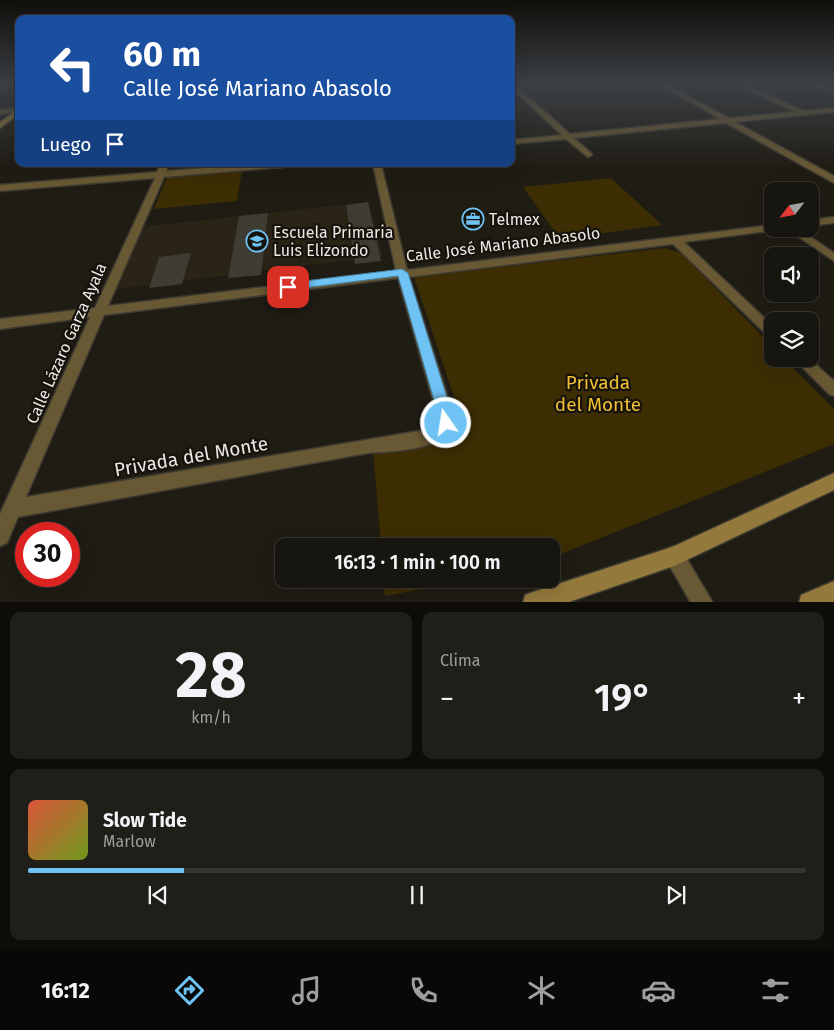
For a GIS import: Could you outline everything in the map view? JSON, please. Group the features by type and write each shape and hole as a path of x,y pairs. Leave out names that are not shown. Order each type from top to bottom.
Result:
{"street":[{"path":"542,112 588,155"},
{"path":"712,112 834,180"},
{"path":"515,142 812,112"},
{"path":"0,126 15,113"},
{"path":"0,188 163,169 211,167"},
{"path":"377,167 402,273"},
{"name":"Calle Lázaro Garza Ayala","path":"0,536 163,169"},
{"path":"819,222 834,220"},
{"name":"Calle José Mariano Abasolo","path":"0,324 99,310 764,229"},
{"path":"805,238 834,258"},
{"path":"674,239 764,324"},
{"name":"Privada del Monte","path":"12,509 436,434 446,423 443,407 402,273"},
{"path":"810,367 834,390"},
{"path":"533,602 674,556 834,480"},
{"path":"674,556 703,602"},
{"path":"809,602 834,591"}],"shaded area":[{"name":"Escuela Primaria Luis Elizondo","path":"368,202 383,256 116,289 140,227"}],"green space":[{"path":"242,171 237,201 154,209 167,177"},
{"path":"611,178 662,225 560,239 523,187"},
{"name":"Privada del Monte","path":"665,248 681,253 764,338 764,367 792,367 834,409 834,444 560,554 560,538 380,538 373,450 448,437 458,431 463,424 414,277"},
{"path":"384,588 428,588 385,596"}],"building":[{"name":"Escuela Primaria Luis Elizondo","path":"368,202 381,261 355,264 346,205"},
{"name":"Escuela Primaria Luis Elizondo","path":"268,213 261,275 228,278 239,216"},
{"path":"191,253 182,284 149,288 159,257"}],"place":[{"name":"Telmex","path":"473,219"},
{"name":"Escuela Primaria Luis Elizondo","path":"257,241"}],"route":[{"path":"288,287 402,273 443,407 446,423"}]}
